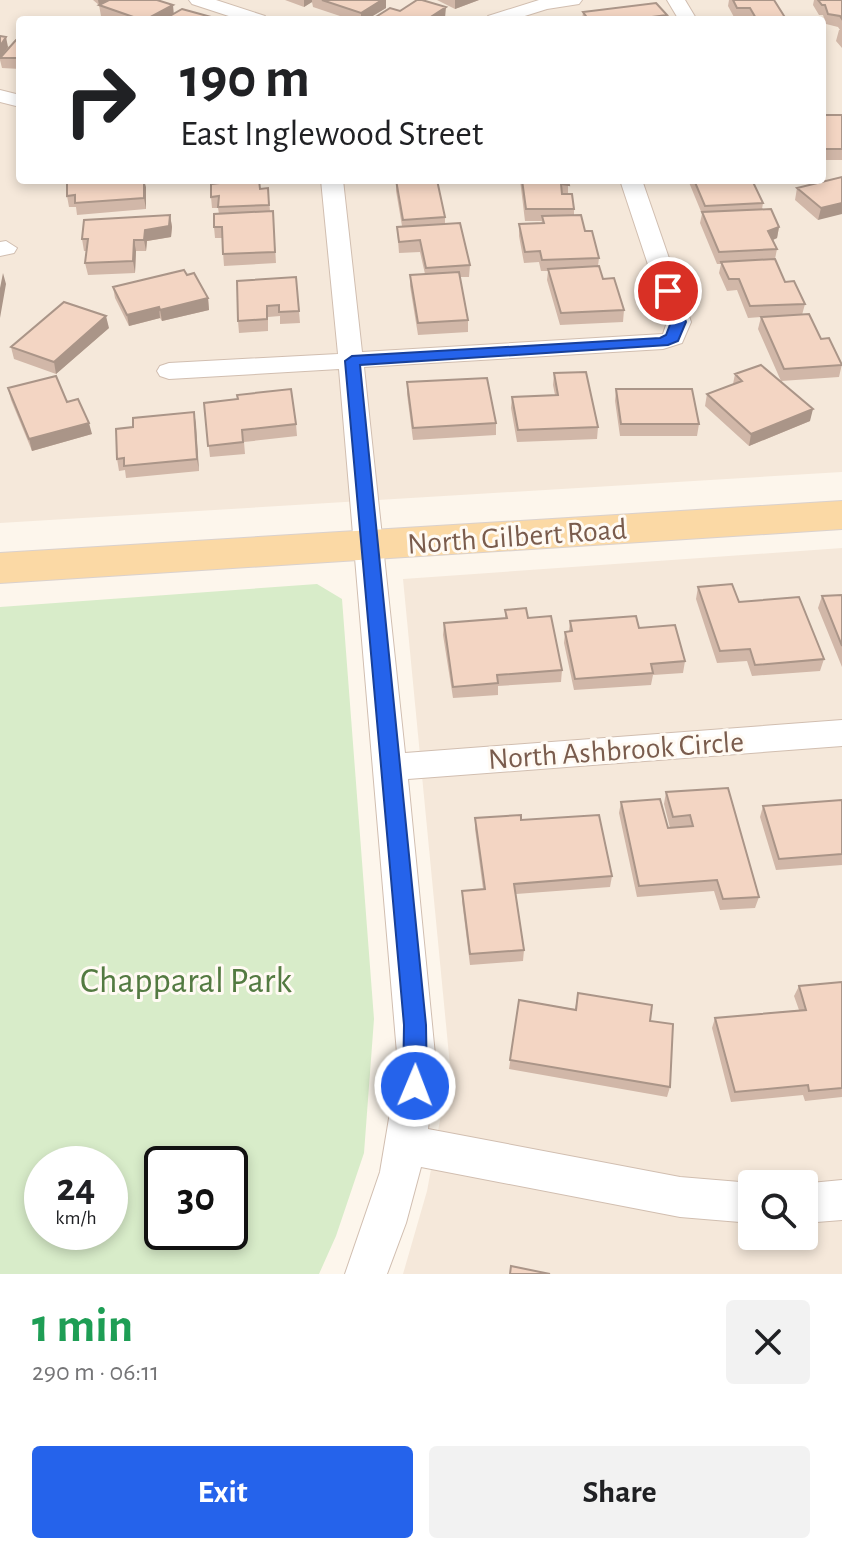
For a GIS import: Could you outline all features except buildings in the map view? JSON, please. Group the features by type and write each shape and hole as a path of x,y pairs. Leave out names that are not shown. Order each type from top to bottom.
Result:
{"main road":[{"name":"North Gilbert Road","path":"0,568 842,515"}],"street":[{"path":"198,0 247,16"},
{"path":"506,16 544,4 573,0"},
{"path":"332,184 370,545 416,1052 407,1145 393,1198 366,1274"},
{"path":"169,371 639,346 673,338 677,330 677,314 632,184"},
{"name":"North Ashbrook Circle","path":"391,767 842,733"},
{"path":"407,1145 680,1197 738,1202"},
{"path":"818,1202 842,1200"}],"shaded area":[{"path":"0,0 842,0 842,472 0,523"},
{"path":"842,548 842,1274 403,1274 427,1191 450,1066 403,579"}],"green space":[{"name":"Chapparal Park","path":"317,584 342,599 374,1019 364,1153 336,1236 319,1274 0,1274 0,607"}],"route":[{"path":"415,1086 415,1025 352,361 639,346 663,342 673,338 679,322 668,291"}]}
